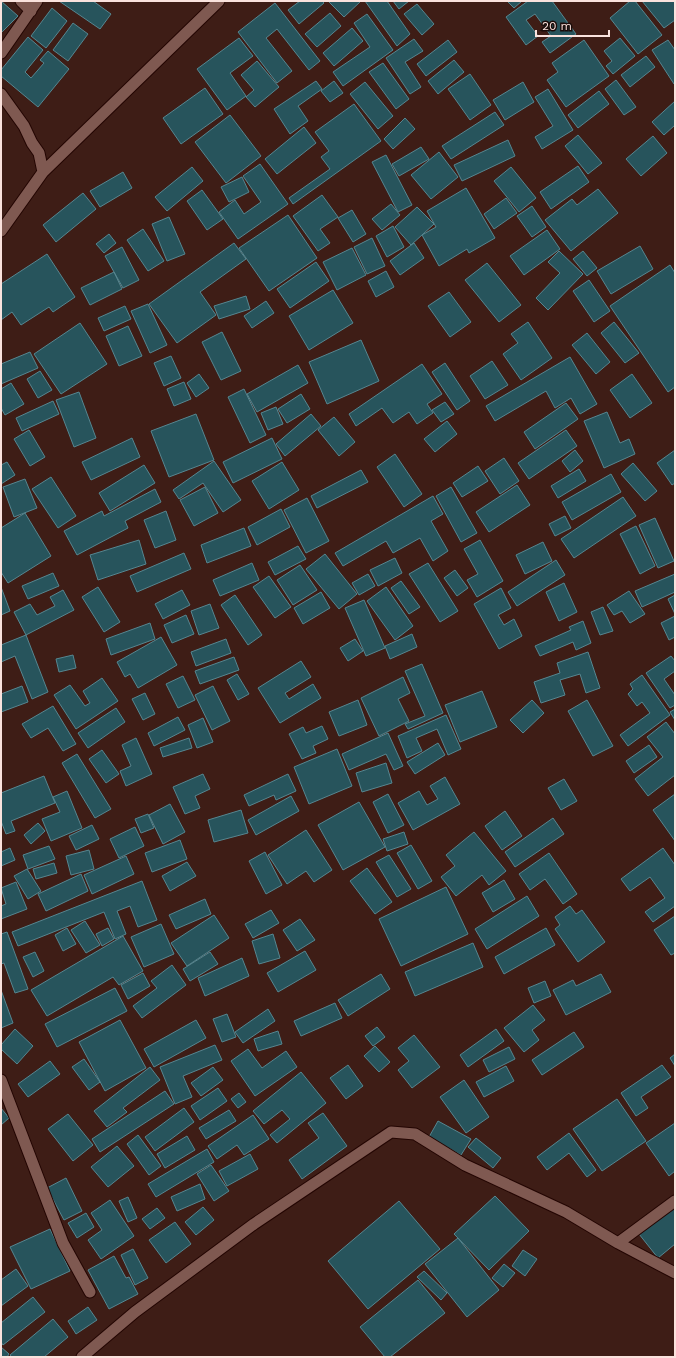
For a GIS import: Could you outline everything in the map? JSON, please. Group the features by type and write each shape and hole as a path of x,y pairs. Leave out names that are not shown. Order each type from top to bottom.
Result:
{"street":[{"path":"21,1 30,11"},
{"path":"1,53 37,1"},
{"path":"1,231 43,172 219,1"},
{"path":"1,94 24,126 32,143 39,153 43,172"},
{"path":"1,1080 64,1243 90,1292"},
{"path":"82,1357 135,1312 254,1224 391,1132 415,1134 465,1165 566,1212 618,1243 675,1273"},
{"path":"618,1243 675,1201"}],"building":[{"path":"1,1 18,16 1,33"},
{"path":"59,1 93,1 111,14 100,29"},
{"path":"300,1 322,1 324,3 299,24 288,10"},
{"path":"328,1 361,1 344,17"},
{"path":"365,1 387,1 410,34 397,46"},
{"path":"393,1 409,1 399,9"},
{"path":"507,1 522,1 514,8"},
{"path":"528,1 552,1 576,34 550,53 542,42 551,36 535,14 526,20 538,36 526,45 506,17"},
{"path":"630,1 635,1 662,35 638,54 610,18"},
{"path":"642,1 675,1 675,20 664,28"},
{"path":"275,3 320,61 309,70 277,29 266,38 292,71 277,83 238,32"},
{"path":"417,4 434,24 422,35 404,14"},
{"path":"52,8 67,21 46,48 31,36"},
{"path":"330,13 341,26 317,47 305,34"},
{"path":"367,14 393,50 343,86 333,72 370,47 354,23"},
{"path":"73,23 88,34 68,61 53,50"},
{"path":"352,28 363,41 334,66 323,53"},
{"path":"28,37 43,50 25,72 31,78 44,63 40,60 48,51 69,69 38,107 1,76 1,70"},
{"path":"239,38 253,56 230,73 246,96 227,110 197,69"},
{"path":"620,38 635,56 613,74 606,66 612,61 604,51"},
{"path":"414,39 423,51 405,62 421,87 410,94 386,58"},
{"path":"448,40 457,52 426,76 417,64"},
{"path":"584,40 609,76 566,107 547,80 558,72 552,63"},
{"path":"668,40 675,50 674,84 652,50"},
{"path":"646,56 655,67 630,87 621,75"},
{"path":"454,60 464,72 438,94 428,81"},
{"path":"257,61 279,87 255,107 246,97 254,90 241,75"},
{"path":"383,63 409,99 396,109 369,72"},
{"path":"470,74 491,105 470,120 448,89"},
{"path":"616,80 636,107 624,115 605,89"},
{"path":"316,81 322,89 298,106 308,121 290,134 274,109"},
{"path":"334,81 343,93 330,102 321,91"},
{"path":"365,82 393,116 378,129 350,94"},
{"path":"523,82 534,102 505,120 493,100"},
{"path":"205,88 223,114 181,144 163,118"},
{"path":"548,89 573,130 542,149 535,137 553,126 535,97"},
{"path":"599,91 609,104 578,128 568,115"},
{"path":"675,101 675,125 664,135 652,122"},
{"path":"354,104 381,141 293,204 289,198 330,169 321,157 329,151 315,132"},
{"path":"495,112 504,125 451,159 442,146"},
{"path":"230,115 261,156 226,183 195,142"},
{"path":"405,118 415,129 393,149 384,139"},
{"path":"304,127 316,143 277,174 265,159"},
{"path":"578,135 602,163 588,174 565,146"},
{"path":"653,136 667,153 641,176 626,159"},
{"path":"508,140 515,156 462,181 454,165"},
{"path":"421,147 429,159 399,176 392,164"},
{"path":"439,152 458,177 431,199 411,175"},
{"path":"386,155 412,205 398,212 372,162"},
{"path":"260,164 288,204 238,239 219,212 235,200 244,214 261,202 243,176"},
{"path":"578,166 589,182 551,209 540,192"},
{"path":"192,167 203,181 167,211 155,197"},
{"path":"511,167 536,198 519,212 494,181"},
{"path":"123,172 132,188 100,207 90,191"},
{"path":"242,177 249,192 229,202 221,187"},
{"path":"466,188 495,238 469,253 467,249 439,266 422,235 436,227 427,211"},
{"path":"598,189 618,213 571,251 545,220 572,199 577,205"},
{"path":"202,190 223,219 207,230 187,201"},
{"path":"83,193 96,209 56,242 43,225"},
{"path":"322,195 338,217 320,229 330,243 318,251 293,216"},
{"path":"506,198 517,213 494,229 484,214"},
{"path":"391,204 400,215 382,230 372,219"},
{"path":"532,206 546,227 532,237 517,216"},
{"path":"417,207 434,224 411,245 395,227"},
{"path":"352,210 366,234 353,242 338,218"},
{"path":"288,215 317,258 269,291 239,248"},
{"path":"169,217 185,254 167,261 152,224"},
{"path":"393,226 404,247 387,257 376,236"},
{"path":"143,229 164,261 148,271 127,240"},
{"path":"547,230 560,249 524,275 510,256"},
{"path":"109,234 116,243 104,253 96,244"},
{"path":"372,238 385,266 367,274 354,247"},
{"path":"234,243 246,259 200,292 216,315 177,343 149,304"},
{"path":"414,243 424,258 400,275 390,261"},
{"path":"640,246 653,269 611,294 597,271"},
{"path":"122,247 139,280 123,288 105,256"},
{"path":"352,248 366,275 337,290 323,262"},
{"path":"559,251 583,274 548,310 536,298 560,273 548,262"},
{"path":"583,251 597,268 587,276 573,259"},
{"path":"47,254 75,297 53,312 49,307 21,325 12,312 1,320 1,284"},
{"path":"316,262 329,281 290,308 277,289"},
{"path":"487,263 521,305 499,322 465,280"},
{"path":"670,265 675,273 675,387 668,392 610,306"},
{"path":"386,271 394,287 376,297 368,281"},
{"path":"114,272 122,289 90,305 81,288"},
{"path":"589,280 610,311 594,322 573,291"},
{"path":"333,290 353,323 309,350 289,316"},
{"path":"449,292 471,322 450,337 428,306"},
{"path":"246,296 250,309 219,319 214,306"},
{"path":"266,301 274,313 252,328 244,316"},
{"path":"148,304 167,345 150,353 131,311"},
{"path":"125,306 131,319 104,331 98,318"},
{"path":"528,322 552,358 521,380 503,354 518,343 511,334"},
{"path":"614,322 639,353 625,363 601,333"},
{"path":"80,323 107,364 61,394 34,354"},
{"path":"128,326 142,356 119,366 106,336"},
{"path":"222,332 241,371 221,380 202,342"},
{"path":"587,333 610,362 596,374 572,345"},
{"path":"361,340 379,381 327,404 309,362"},
{"path":"30,352 38,368 1,384 1,364"},
{"path":"171,356 181,378 164,386 154,363"},
{"path":"570,357 597,404 580,414 571,398 555,408 546,391 495,421 486,406"},
{"path":"492,361 508,385 485,399 470,376"},
{"path":"445,363 470,401 457,410 432,372"},
{"path":"422,364 442,394 427,404 433,413 417,424 409,412 393,423 382,408 356,426 349,414"},
{"path":"298,365 308,383 257,412 247,394"},
{"path":"40,371 52,390 38,398 27,379"},
{"path":"199,374 209,388 196,397 187,383"},
{"path":"632,374 652,403 630,418 610,390"},
{"path":"184,382 191,399 174,406 167,389"},
{"path":"11,383 24,404 5,415 1,408 1,389"},
{"path":"244,389 266,435 250,443 228,397"},
{"path":"79,392 96,438 74,447 56,400"},
{"path":"301,394 310,409 287,423 278,409"},
{"path":"53,401 59,414 22,431 16,418"},
{"path":"445,402 454,414 441,422 432,410"},
{"path":"566,403 578,419 535,449 524,432"},
{"path":"276,407 283,424 268,430 261,413"},
{"path":"607,412 620,443 629,439 635,454 604,468 584,421"},
{"path":"196,414 214,460 169,477 151,431"},
{"path":"311,414 321,426 285,456 276,444"},
{"path":"334,417 355,442 339,456 318,430"},
{"path":"447,421 457,434 435,452 424,439"},
{"path":"29,430 45,457 30,466 14,439"},
{"path":"566,430 577,446 529,479 518,463"},
{"path":"132,438 140,457 91,480 82,462"},
{"path":"272,438 282,459 233,483 223,462"},
{"path":"575,450 583,461 570,472 562,461"},
{"path":"675,450 675,483 672,485 657,463"},
{"path":"395,454 422,494 404,507 377,467"},
{"path":"504,458 519,481 500,494 485,471"},
{"path":"214,461 241,500 223,512 203,483 179,499 173,490"},
{"path":"7,462 15,475 1,484 1,465"},
{"path":"282,462 299,490 269,509 252,481"},
{"path":"633,463 657,491 645,501 621,474"},
{"path":"144,465 155,483 110,511 99,493"},
{"path":"478,466 488,481 462,497 453,483"},
{"path":"579,469 586,481 558,498 551,486"},
{"path":"361,470 368,482 317,508 311,496"},
{"path":"611,474 621,492 572,520 562,502"},
{"path":"51,477 76,516 58,528 32,489"},
{"path":"25,479 37,508 14,517 3,487"},
{"path":"517,485 530,505 489,532 476,512"},
{"path":"205,487 218,513 194,526 180,500"},
{"path":"451,487 477,533 461,542 436,496"},
{"path":"155,489 161,502 125,521 128,528 77,555 64,531 102,511 104,516"},
{"path":"433,496 443,514 431,521 448,551 433,561 420,538 393,553 386,541 343,566 335,553"},
{"path":"623,497 636,516 574,558 561,539"},
{"path":"307,498 329,541 306,553 284,510"},
{"path":"281,509 290,527 257,545 248,527"},
{"path":"166,511 176,540 155,548 144,520"},
{"path":"25,513 51,556 8,583 1,572 1,528"},
{"path":"565,516 571,528 555,536 549,524"},
{"path":"655,518 674,561 658,568 639,525"},
{"path":"636,526 655,566 640,574 620,534"},
{"path":"244,528 251,546 207,563 201,545"},
{"path":"139,540 146,564 98,580 90,555"},
{"path":"480,540 503,581 477,597 467,580 478,574 464,549"},
{"path":"543,542 552,561 525,574 516,555"},
{"path":"298,546 306,559 275,575 268,562"},
{"path":"184,553 191,569 137,592 130,576"},
{"path":"325,554 357,594 339,609 306,569"},
{"path":"395,558 402,573 378,586 370,570"},
{"path":"556,560 565,575 517,606 508,592"},
{"path":"252,563 259,580 220,596 213,580"},
{"path":"428,563 458,611 440,622 409,574"},
{"path":"300,565 317,590 293,605 277,580"},
{"path":"455,570 468,588 457,596 444,578"},
{"path":"53,573 59,586 28,599 22,586"},
{"path":"368,574 375,586 359,595 352,583"},
{"path":"675,574 675,592 642,607 635,591"},
{"path":"269,576 291,607 275,618 253,587"},
{"path":"401,581 420,607 409,614 391,588"},
{"path":"564,583 577,612 559,621 546,592"},
{"path":"1,587 10,611 1,615"},
{"path":"98,587 120,622 104,632 82,597"},
{"path":"386,587 413,626 395,640 367,601"},
{"path":"501,588 511,608 498,615 504,625 514,619 522,636 499,649 474,604"},
{"path":"63,590 74,610 26,635 14,612 30,604 37,615 55,606 50,597"},
{"path":"182,590 190,605 163,619 155,604"},
{"path":"629,591 645,614 630,623 622,611 614,615 607,605"},
{"path":"321,592 330,608 303,624 294,608"},
{"path":"235,595 262,635 248,645 221,605"},
{"path":"675,595 675,614 668,599"},
{"path":"364,600 385,648 366,656 345,608"},
{"path":"210,604 219,628 199,635 191,611"},
{"path":"603,607 613,631 600,635 591,612"},
{"path":"186,615 194,634 172,643 164,625"},
{"path":"675,616 675,637 669,640 661,623"},
{"path":"583,621 591,643 576,650 573,642 540,656 535,646 571,630 569,627"},
{"path":"150,623 155,639 111,655 106,639"},
{"path":"412,634 417,647 390,659 385,646"},
{"path":"26,635 48,692 32,699 15,656 1,662 1,645"},
{"path":"161,637 177,665 138,688 130,674 125,677 117,662"},
{"path":"226,639 231,653 196,666 191,652"},
{"path":"355,639 363,651 348,661 340,648"},
{"path":"588,652 600,688 586,693 580,674 560,680 565,695 541,703 534,682 560,673 557,663"},
{"path":"73,655 76,668 59,672 56,659"},
{"path":"671,656 675,661 675,671 664,679 675,695 675,705 670,708 646,673"},
{"path":"234,657 239,670 200,684 195,671"},
{"path":"301,661 311,677 285,693 289,699 313,684 321,698 280,723 258,688"},
{"path":"422,664 443,713 408,729 405,724 425,716 405,671"},
{"path":"237,674 249,694 238,700 227,680"},
{"path":"642,675 670,715 628,746 620,735 650,713 642,702 637,706 628,694 633,689 630,684"},
{"path":"183,676 195,700 178,708 166,684"},
{"path":"403,677 410,693 398,699 409,721 379,736 361,698"},
{"path":"102,678 118,701 76,729 54,695 70,685 85,706 90,703 83,691"},
{"path":"22,686 28,702 1,712 1,694"},
{"path":"213,686 230,721 212,730 195,695"},
{"path":"482,691 497,727 460,742 445,705"},
{"path":"145,693 155,714 143,720 132,699"},
{"path":"358,700 367,725 339,736 329,712"},
{"path":"532,700 544,713 523,733 510,720"},
{"path":"587,700 613,746 593,756 568,711"},
{"path":"53,706 76,744 63,751 48,728 31,738 22,724"},
{"path":"116,708 125,722 88,748 78,733"},
{"path":"675,709 675,720 670,712"},
{"path":"446,715 461,749 448,755 437,729 416,738 422,751 407,758 398,736"},
{"path":"178,717 185,730 154,746 148,733"},
{"path":"203,718 213,742 197,748 188,725"},
{"path":"666,722 675,734 675,775 648,796 635,779 663,757 647,737"},
{"path":"322,726 328,739 313,746 316,753 302,759 289,734 303,727 306,733"},
{"path":"388,733 403,766 394,770 386,754 349,770 342,754"},
{"path":"136,738 152,774 126,786 120,771 131,766 122,745"},
{"path":"189,738 192,748 163,757 160,748"},
{"path":"438,743 445,755 415,774 407,762"},
{"path":"649,745 657,757 634,773 626,761"},
{"path":"337,749 352,786 309,804 294,767"},
{"path":"102,750 119,774 106,783 89,759"},
{"path":"77,754 111,809 95,818 62,763"},
{"path":"386,763 392,783 362,792 356,773"},
{"path":"203,774 210,789 195,796 200,808 185,814 173,787"},
{"path":"288,774 296,791 276,800 274,795 249,806 244,795"},
{"path":"44,776 55,803 11,821 15,831 6,834 1,821 1,793"},
{"path":"445,777 460,804 413,830 398,803 419,791 427,805 438,799 430,786"},
{"path":"564,779 577,801 561,810 548,788"},
{"path":"67,791 82,828 51,841 42,819 60,812 53,797"},
{"path":"388,794 404,825 388,833 373,802"},
{"path":"675,794 675,841 653,810"},
{"path":"291,796 299,811 256,835 248,820"},
{"path":"359,802 385,847 343,870 318,825"},
{"path":"170,804 185,832 163,844 149,815"},
{"path":"241,810 248,833 214,842 208,820"},
{"path":"505,811 522,836 502,850 485,826"},
{"path":"148,814 154,828 141,833 135,819"},
{"path":"553,818 564,834 515,867 505,852"},
{"path":"38,823 45,831 31,844 24,835"},
{"path":"92,825 99,839 76,850 69,836"},
{"path":"135,827 144,846 119,858 110,839"},
{"path":"306,830 332,870 314,882 306,871 287,884 268,855"},
{"path":"404,832 408,844 387,851 383,839"},
{"path":"474,832 506,871 489,885 482,875 456,896 441,877 455,866 446,855"},
{"path":"180,840 187,859 152,872 145,853"},
{"path":"411,845 432,881 418,889 397,853"},
{"path":"49,846 55,859 28,869 23,855"},
{"path":"10,848 15,860 1,866 1,852"},
{"path":"663,848 675,865 675,906 653,922 645,912 665,898 650,877 630,891 621,879"},
{"path":"89,850 94,869 71,875 66,856"},
{"path":"265,852 282,885 266,894 249,861"},
{"path":"549,853 577,894 563,904 545,879 530,890 519,874"},
{"path":"389,855 411,889 397,897 376,862"},
{"path":"126,856 134,874 92,894 84,875"},
{"path":"187,862 196,876 170,891 162,876"},
{"path":"54,863 57,873 36,879 33,869"},
{"path":"367,868 392,902 375,914 350,881"},
{"path":"27,869 41,891 28,899 14,876"},
{"path":"81,874 88,891 46,911 38,894"},
{"path":"504,880 515,899 493,912 482,893"},
{"path":"142,881 157,920 138,927 130,906 117,911 126,934 115,939 104,912 18,946 12,932"},
{"path":"16,882 27,909 1,919 1,906 6,904 1,888"},
{"path":"446,887 468,934 401,966 379,919"},
{"path":"527,896 539,916 487,949 475,929"},
{"path":"205,899 211,914 176,929 169,915"},
{"path":"570,906 576,914 582,910 605,942 578,962 555,929 560,925 555,917"},
{"path":"271,910 279,923 253,938 245,924"},
{"path":"214,915 229,938 187,966 171,943"},
{"path":"675,916 675,953 671,955 654,930"},
{"path":"300,919 315,940 297,951 283,930"},
{"path":"85,921 100,945 86,953 71,930"},
{"path":"161,924 174,954 144,967 131,937"},
{"path":"67,928 76,944 63,951 55,935"},
{"path":"108,928 114,939 102,946 96,934"},
{"path":"546,928 555,945 504,974 495,957"},
{"path":"7,932 28,989 15,993 4,963 1,964 1,934"},
{"path":"273,934 280,958 259,964 252,941"},
{"path":"123,936 143,971 119,985 113,977 47,1016 31,990"},
{"path":"473,943 483,967 415,996 405,972"},
{"path":"305,951 316,970 278,992 267,973"},
{"path":"35,952 44,971 33,977 23,957"},
{"path":"210,952 218,964 190,981 183,969"},
{"path":"242,958 249,976 205,996 198,978"},
{"path":"172,965 186,985 142,1018 133,1006 157,988 151,981"},
{"path":"143,973 150,986 128,999 121,985"},
{"path":"381,974 390,989 348,1016 338,1000"},
{"path":"601,974 611,992 566,1015 553,990 573,980 576,986"},
{"path":"545,981 551,996 534,1003 528,988"},
{"path":"115,988 127,1011 57,1047 45,1024"},
{"path":"1,990 13,1023 1,1028"},
{"path":"335,1003 342,1018 301,1036 294,1021"},
{"path":"533,1005 545,1020 532,1030 539,1040 524,1052 504,1028"},
{"path":"268,1009 275,1021 243,1043 235,1032"},
{"path":"227,1014 236,1037 222,1042 213,1019"},
{"path":"120,1020 146,1068 105,1091 79,1042"},
{"path":"196,1020 206,1038 154,1067 144,1049"},
{"path":"377,1027 385,1037 373,1046 365,1036"},
{"path":"15,1029 33,1046 17,1064 1,1049 1,1045"},
{"path":"496,1029 504,1041 468,1067 460,1055"},
{"path":"278,1031 282,1044 258,1051 254,1039"},
{"path":"574,1032 584,1047 542,1075 532,1060"},
{"path":"414,1035 440,1067 412,1088 398,1070 409,1061 398,1048"},
{"path":"215,1045 222,1060 183,1076 192,1097 175,1104 160,1067"},
{"path":"375,1046 390,1062 379,1072 364,1056"},
{"path":"509,1047 515,1059 489,1072 483,1060"},
{"path":"248,1049 262,1068 286,1051 297,1067 255,1096 231,1061"},
{"path":"675,1054 675,1066 670,1058"},
{"path":"84,1059 100,1082 89,1090 72,1067"},
{"path":"50,1061 60,1074 28,1097 18,1084"},
{"path":"348,1065 363,1086 346,1099 330,1078"},
{"path":"662,1065 671,1077 641,1097 648,1108 636,1116 621,1093"},
{"path":"506,1066 514,1081 484,1097 476,1082"},
{"path":"150,1067 160,1080 123,1108 127,1112 107,1127 94,1111"},
{"path":"213,1067 223,1080 201,1096 191,1083"},
{"path":"301,1072 326,1103 277,1143 270,1135 290,1119 282,1110 264,1124 253,1111"},
{"path":"464,1080 489,1117 466,1133 440,1097"},
{"path":"218,1088 227,1101 200,1120 191,1106"},
{"path":"165,1091 174,1104 100,1152 92,1139"},
{"path":"239,1093 246,1102 238,1108 231,1099"},
{"path":"617,1099 646,1141 602,1171 573,1129"},
{"path":"1,1108 9,1118 1,1125"},
{"path":"184,1108 194,1122 155,1151 145,1137"},
{"path":"229,1110 236,1121 206,1139 199,1128"},
{"path":"323,1113 347,1146 302,1179 289,1160 319,1138 308,1123"},
{"path":"68,1114 93,1145 73,1161 48,1129"},
{"path":"253,1115 269,1139 244,1155 237,1145 217,1159 208,1146"},
{"path":"438,1121 471,1139 461,1155 429,1137"},
{"path":"675,1123 675,1171 669,1176 646,1143"},
{"path":"569,1133 596,1170 587,1177 569,1153 547,1170 537,1157"},
{"path":"138,1135 161,1166 149,1175 127,1144"},
{"path":"187,1136 195,1150 165,1168 157,1154"},
{"path":"476,1138 501,1158 493,1168 468,1147"},
{"path":"117,1146 134,1166 108,1187 91,1167"},
{"path":"207,1149 214,1162 156,1197 148,1184"},
{"path":"250,1154 258,1169 227,1186 219,1171"},
{"path":"211,1165 229,1191 214,1201 197,1174"},
{"path":"66,1178 82,1211 64,1220 47,1188"},
{"path":"200,1184 205,1199 177,1211 171,1197"},
{"path":"495,1196 529,1231 489,1270 454,1234"},
{"path":"128,1197 137,1218 128,1222 119,1201"},
{"path":"110,1200 134,1236 101,1259 88,1240 102,1230 91,1213"},
{"path":"399,1201 440,1249 368,1309 328,1261"},
{"path":"675,1205 675,1244 658,1258 639,1234"},
{"path":"203,1207 214,1220 196,1235 185,1222"},
{"path":"157,1208 165,1218 150,1229 142,1219"},
{"path":"86,1213 94,1227 77,1238 68,1223"},
{"path":"175,1222 191,1244 166,1263 149,1240"},
{"path":"50,1229 70,1271 31,1289 10,1247"},
{"path":"458,1238 499,1290 467,1317 425,1264"},
{"path":"133,1249 148,1278 135,1285 121,1255"},
{"path":"523,1250 537,1259 525,1276 512,1266"},
{"path":"114,1256 126,1278 129,1277 138,1294 109,1309 88,1270"},
{"path":"504,1264 515,1273 503,1287 492,1278"},
{"path":"16,1269 28,1286 1,1306 1,1280"},
{"path":"424,1271 447,1293 441,1300 417,1277"},
{"path":"418,1280 445,1313 390,1357 385,1357 360,1327"},
{"path":"33,1297 45,1312 3,1345 1,1342 1,1323"},
{"path":"88,1307 97,1320 76,1334 68,1321"},
{"path":"53,1319 68,1337 44,1357 12,1357 10,1355"},
{"path":"1,1347 9,1354 7,1357 1,1357"}]}
